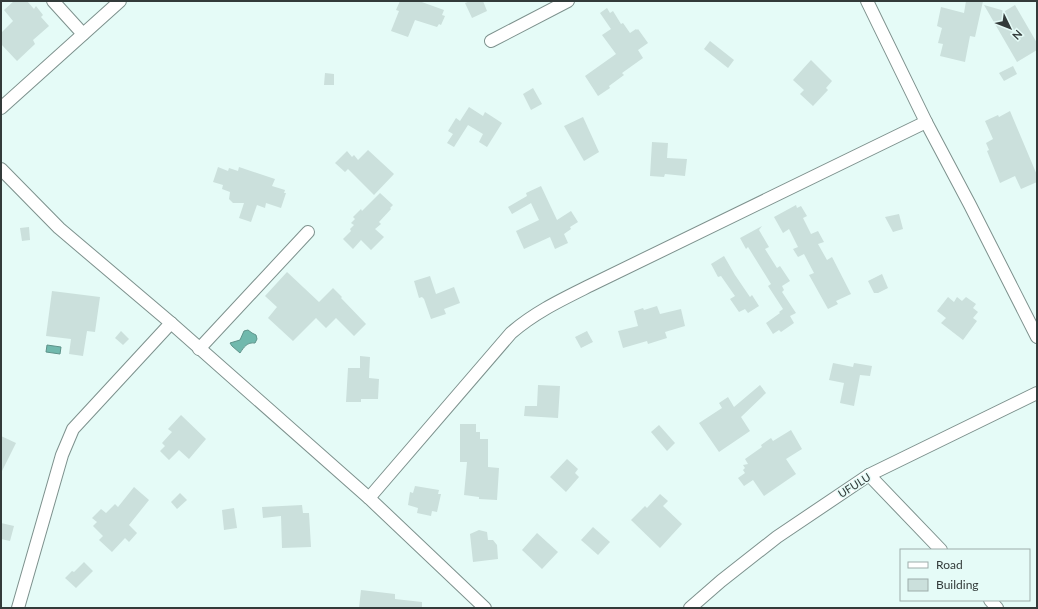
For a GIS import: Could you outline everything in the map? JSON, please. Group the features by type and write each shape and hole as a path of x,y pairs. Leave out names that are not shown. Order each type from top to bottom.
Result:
{"street":[{"path":"53,1 83,34"},
{"path":"1,108 120,1"},
{"path":"491,41 568,1"},
{"path":"867,1 926,122 1037,336"},
{"path":"369,498 511,333 524,321 538,312 591,285 926,122"},
{"path":"1,169 59,228 171,323 369,498 485,608"},
{"path":"199,349 308,232"},
{"path":"18,608 62,455 72,429 171,323"},
{"name":"UFULU","path":"690,608 776,537 869,475 1037,393"},
{"path":"869,475 940,549"}],"shaded area":[{"path":"248,330 256,335 257,339 255,343 246,345 240,353 230,343 240,340 244,331"},
{"path":"47,345 61,347 60,354 46,352"}],"building":[{"path":"14,1 27,1 34,9 36,6 43,15 41,17 49,26 33,40 35,44 17,61 1,44 1,33 13,21 4,10"},
{"path":"400,1 419,1 444,10 442,15 445,16 441,25 439,24 437,27 415,20 408,37 391,31 399,11 396,10"},
{"path":"470,1 483,1 487,11 472,18 465,3"},
{"path":"966,1 983,1 975,37 970,36 965,62 940,56 943,44 938,43 942,28 937,26 941,7 964,13"},
{"path":"984,5 1005,11 1015,5 1037,43 1037,50 1017,62"},
{"path":"607,8 610,13 613,11 621,24 623,23 630,33 638,29 648,43 638,50 643,58 622,73 624,75 609,86 610,88 598,96 585,76 616,54 602,35 611,29 600,13"},
{"path":"710,41 734,60 728,68 704,49"},
{"path":"811,60 832,81 826,88 828,90 813,106 800,94 804,90 793,80"},
{"path":"1013,66 1017,74 1004,81 999,73"},
{"path":"325,73 334,74 334,85 324,85"},
{"path":"533,88 542,104 531,110 523,94"},
{"path":"469,107 483,116 485,112 502,123 487,147 479,142 483,134 468,125 454,147 447,143 453,134 448,131 456,118 460,121"},
{"path":"1010,111 1037,175 1037,182 1021,189 1015,176 1000,183 987,151 989,150 986,143 993,139 985,121 998,115 999,117"},
{"path":"583,117 599,152 584,161 564,126"},
{"path":"652,142 668,143 667,158 687,159 685,176 665,174 664,177 650,176"},
{"path":"368,150 394,174 374,195 348,169 345,172 335,163 347,151 352,157 354,155 358,160"},
{"path":"218,167 228,171 229,168 238,171 239,167 275,179 272,186 285,190 284,193 286,193 281,208 266,203 265,208 257,205 251,222 239,218 244,203 233,203 229,199 230,192 222,189 223,185 213,182"},
{"path":"541,186 557,220 571,211 578,222 570,227 571,229 564,234 568,243 555,249 550,237 524,249 516,231 539,220 531,203 512,214 508,207 527,196 526,193"},
{"path":"380,193 393,205 379,222 381,224 375,229 384,237 371,250 361,240 353,249 343,239 351,231 350,229 354,225 351,223 355,219 353,217 361,209 362,211"},
{"path":"796,205 797,208 801,206 807,216 803,218 811,234 818,231 824,242 818,244 827,260 832,257 851,294 836,301 838,304 828,309 809,275 814,273 804,254 798,257 793,249 798,247 789,229 783,233 774,217"},
{"path":"899,214 903,229 893,232 885,217"},
{"path":"762,226 759,230 769,247 765,249 777,268 780,266 790,281 782,286 784,290 782,292 796,313 790,316 794,323 781,332 779,330 773,334 766,323 783,309 768,286 771,284 748,247 746,249 740,238"},
{"path":"29,227 30,240 22,241 20,228"},
{"path":"724,256 750,297 752,295 759,306 748,313 745,309 739,312 730,299 735,296 721,276 718,277 711,264"},
{"path":"287,272 319,302 333,288 366,324 354,336 336,318 326,328 316,318 293,341 268,318 277,307 265,296"},
{"path":"882,274 888,288 878,293 874,293 868,281"},
{"path":"430,276 436,294 454,287 460,303 444,309 446,314 431,319 424,299 422,297 419,298 414,281"},
{"path":"52,291 100,297 95,332 87,331 83,356 69,354 71,339 46,336"},
{"path":"948,297 954,302 957,297 962,301 966,297 976,304 973,308 978,312 973,318 977,321 963,340 941,323 946,318 937,311"},
{"path":"657,306 660,314 681,309 685,326 665,332 667,338 648,344 647,341 623,348 618,331 638,326 634,311"},
{"path":"121,331 129,339 123,345 115,338"},
{"path":"587,331 593,342 581,348 575,337"},
{"path":"360,356 370,357 369,378 379,379 378,399 361,399 361,402 346,402 348,368 360,368"},
{"path":"833,363 853,367 854,363 872,366 870,376 860,375 854,406 840,403 844,383 829,380"},
{"path":"538,385 560,386 558,418 524,416 525,406 537,406"},
{"path":"760,385 766,393 741,417 750,431 719,452 699,423 722,408 719,403 728,397 734,407"},
{"path":"181,415 206,439 189,459 179,450 169,460 160,451 165,446 162,443 172,432 168,429"},
{"path":"460,424 476,424 476,432 480,432 480,439 488,439 488,467 499,468 497,500 479,499 479,497 464,495 467,462 460,462"},
{"path":"659,425 675,443 667,451 651,432"},
{"path":"791,430 802,449 786,459 796,474 764,496 753,480 744,486 738,478 745,473 743,470 745,468 743,465 748,464 745,459 762,447 761,445 771,438 773,441"},
{"path":"1,436 16,443 1,473"},
{"path":"567,459 578,469 575,473 579,477 566,492 550,477"},
{"path":"415,486 439,490 438,494 441,494 437,512 432,511 431,516 417,513 418,508 408,505 410,492 413,493"},
{"path":"134,487 149,500 129,525 137,533 129,542 125,538 112,552 99,540 103,536 93,526 97,522 92,518 101,509 106,513 115,504 118,507"},
{"path":"180,493 187,500 177,509 171,502"},
{"path":"660,494 668,501 663,506 682,524 660,548 631,520 645,506 647,508"},
{"path":"302,505 303,513 309,513 311,547 282,548 281,516 263,518 262,507"},
{"path":"234,508 237,528 224,530 222,510"},
{"path":"1,523 14,526 10,541 1,539"},
{"path":"593,527 610,542 598,555 581,540"},
{"path":"479,530 487,532 488,540 493,540 497,545 498,559 473,562 470,534"},
{"path":"537,533 558,552 542,569 522,550"},
{"path":"84,562 93,571 76,588 65,578 72,571 74,572"},
{"path":"361,590 395,594 395,599 422,602 422,608 359,608"}]}
